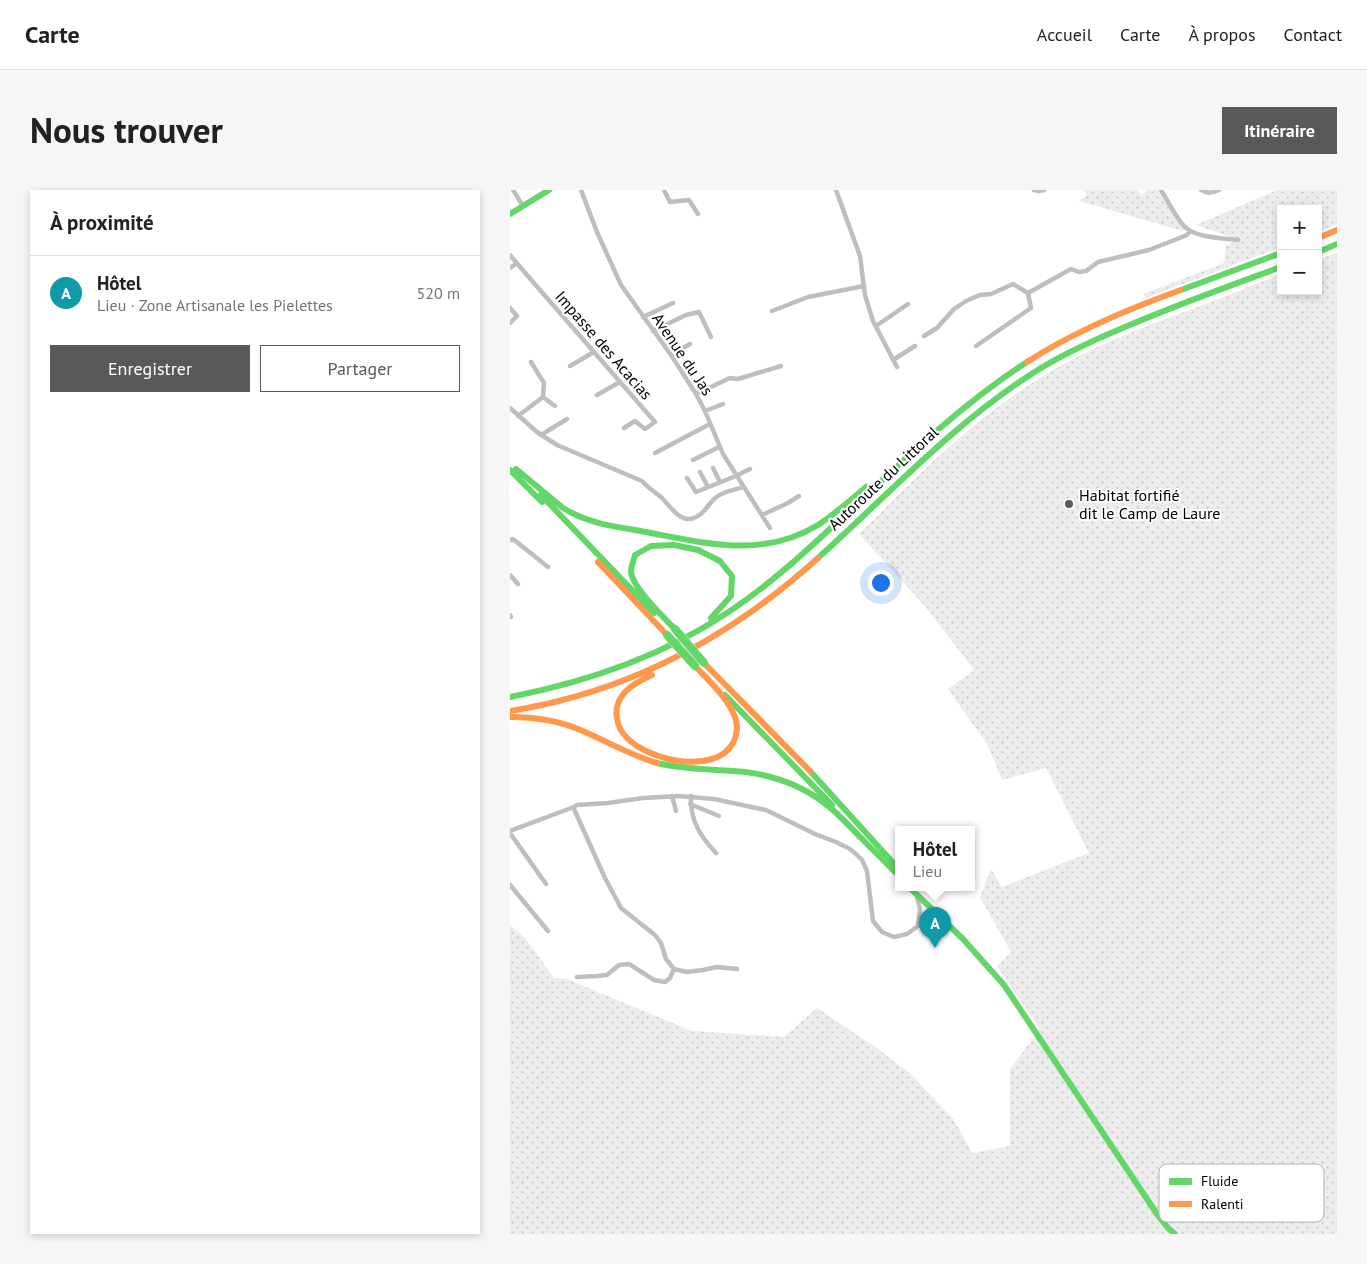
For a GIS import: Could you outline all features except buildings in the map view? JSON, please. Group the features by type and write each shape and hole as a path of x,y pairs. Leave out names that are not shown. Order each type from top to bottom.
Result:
{"main road":[{"path":"510,214 549,190"},
{"path":"1322,236 1337,230"},
{"path":"1322,250 1337,244"},
{"name":"Autoroute du Littoral","path":"510,697 595,677 663,650 725,614 788,567 941,425 975,398 1035,356 1119,314 1277,255"},
{"name":"Autoroute du Littoral","path":"510,711 586,694 616,684 697,648 771,598 815,562 950,435 992,401 1024,380 1057,359 1125,326 1277,268"},
{"path":"512,467 565,509 592,521 704,542 744,546 769,544 800,534 820,524 941,425"},
{"path":"512,467 820,781 895,865"},
{"path":"567,685 668,644 705,622 727,604 734,584 732,574 726,565 717,558 691,548 669,544 649,546 641,550 632,560 631,570 632,576 643,593 672,632 696,666 724,698 732,711 737,726 734,739 725,752 715,758 703,761 669,759 637,747 621,734 616,722 618,701 623,693 640,682 701,649 733,629 780,593 815,562"},
{"path":"696,666 831,804 870,848"},
{"path":"510,717 542,718 562,723 581,730 627,753 668,766 682,769 756,773 775,778 808,792 824,803 895,872"},
{"path":"916,891 964,939 1004,985 1159,1217"},
{"path":"1163,1222 1175,1234"}],"street":[{"path":"513,190 523,206"},
{"path":"582,192 588,190"},
{"path":"664,190 670,202 689,200 698,214"},
{"path":"836,190 860,256 865,295 876,326 897,367"},
{"path":"1034,190 1044,190"},
{"path":"1161,190 1184,226 1190,231 1206,236 1238,240"},
{"path":"1201,190 1206,193 1219,190"},
{"name":"Avenue du Jas","path":"582,192 597,232 621,285 671,354 696,394 719,447 770,528"},
{"path":"1028,293 1070,269 1079,272 1086,271 1098,262 1149,250 1187,235 1190,231"},
{"name":"Impasse des Acacias","path":"510,254 655,422 644,429 635,421 624,428"},
{"path":"510,268 516,262"},
{"path":"924,336 937,328 954,309 980,295 991,294 1013,284 1028,293 1031,308 976,346"},
{"path":"772,311 808,297 864,286"},
{"path":"643,317 673,303"},
{"path":"876,326 908,304"},
{"path":"510,308 517,316 510,324"},
{"path":"653,331 686,315 699,312 711,338"},
{"path":"671,354 690,344"},
{"path":"893,360 914,346"},
{"path":"570,366 594,352"},
{"path":"531,362 544,383 544,397"},
{"path":"696,394 730,378 738,379 781,366"},
{"path":"597,395 620,382"},
{"path":"544,397 555,406"},
{"path":"518,416 544,397"},
{"path":"705,412 722,404"},
{"path":"510,408 541,435 557,445 642,481 677,514 684,518 697,517 708,508 717,496 743,487"},
{"path":"541,435 567,419"},
{"path":"655,452 710,424"},
{"path":"693,460 719,447"},
{"path":"713,468 720,482"},
{"path":"688,478 696,492 736,476 750,468"},
{"path":"700,472 708,487"},
{"path":"762,515 788,503 798,496"},
{"path":"510,540 513,539 548,567"},
{"path":"510,575 518,584"},
{"path":"672,796 676,811"},
{"path":"691,796 690,804 693,817 703,839 716,853"},
{"path":"546,884 510,832 577,805 643,798 691,796 714,798 766,810 850,849 862,860 867,871 873,921 882,932 894,937 907,934 937,911"},
{"path":"690,804 719,816"},
{"path":"574,806 605,878 621,908 655,935 661,943 666,959 674,969 687,972 717,967 737,969"},
{"path":"510,884 548,932"},
{"path":"914,891 919,901 918,926"},
{"path":"920,913 924,908 937,911"},
{"path":"577,977 607,975 619,965 629,964 654,980 665,982 670,978 674,969"}],"shaded area":[{"path":"1083,190 1138,190 1141,195 1147,190 1158,190 1184,229 1183,231 1079,201 1087,195"},
{"path":"1277,190 1337,190 1337,224 1322,230 1322,205 1277,205 1277,248 1145,298 1143,294 1224,263 1226,246 1234,242 1234,238 1196,225"},
{"path":"1337,252 1337,1234 510,1234 510,925 525,938 554,978 567,979 692,1031 784,1037 817,1008 911,1074 954,1120 972,1153 1010,1146 1010,1069 1040,1029 997,966 1011,952 980,897 991,869 1002,887 1089,853 1046,768 1002,780 987,744 948,689 974,670 925,606 859,534 947,449 1019,392 1082,354 1277,276 1277,295 1322,295 1322,258"}],"traffic: fast":[{"path":"510,214 549,190"},
{"path":"1322,250 1337,244"},
{"path":"1181,290 1277,254"},
{"path":"818,558 948,437 1004,393 1044,366 1113,332 1183,303 1277,268"},
{"path":"510,697 567,684 623,666 676,643 727,613 797,559 901,462 942,427 983,393 1027,362"},
{"path":"516,469 563,508 595,522 694,541 736,546 777,542 798,535 824,521 866,487"},
{"path":"510,470 542,502"},
{"path":"541,495 654,613"},
{"path":"675,629 649,602 632,577 631,569 635,555 651,546 674,545 698,550 720,561 732,576 731,596 711,618"},
{"path":"675,629 704,663"},
{"path":"667,635 695,666"},
{"path":"725,695 832,805"},
{"path":"657,763 679,767 745,772 792,784 823,802 871,848"},
{"path":"810,771 895,865"},
{"path":"867,844 895,872"},
{"path":"913,891 963,939 1004,985 1159,1217"},
{"path":"1163,1222 1175,1234"}],"traffic: slow":[{"path":"1322,236 1337,230"},
{"path":"1027,362 1064,340 1102,322 1181,290"},
{"path":"510,711 554,702 596,690 636,675 675,657 713,637 749,613 818,558"},
{"path":"598,562 667,635"},
{"path":"704,663 810,771"},
{"path":"652,675 632,686 620,700 617,707 617,721 623,733 637,746 665,758 697,762 712,759 724,753 733,743 737,730 736,720 723,696 695,666"},
{"path":"510,717 561,723 657,763"}],"place":[{"name":"Habitat fortifié dit le Camp de Laure","path":"1069,504"},
{"name":"Hôtel","path":"935,948"}]}
